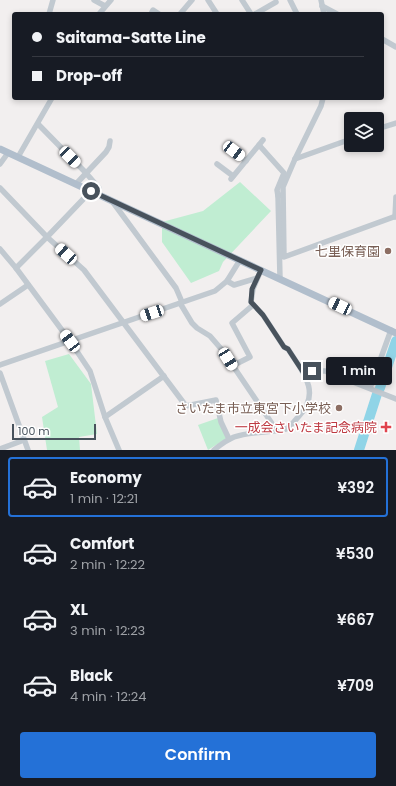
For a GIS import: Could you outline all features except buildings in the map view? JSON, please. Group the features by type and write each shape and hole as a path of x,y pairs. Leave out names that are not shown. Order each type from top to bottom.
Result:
{"main road":[{"path":"0,149 280,278 393,332"}],"street":[{"path":"50,12 53,0"},
{"path":"94,0 105,6"},
{"path":"100,12 111,0"},
{"path":"182,12 192,0"},
{"path":"208,0 216,12"},
{"path":"242,0 250,12"},
{"path":"290,0 296,12"},
{"path":"258,12 277,1"},
{"path":"322,3 334,12"},
{"path":"384,40 396,47"},
{"path":"18,157 51,100"},
{"path":"280,278 281,195 295,159 322,100"},
{"path":"384,127 396,122"},
{"path":"38,124 86,173 99,188 99,194"},
{"path":"217,164 232,178 263,140"},
{"path":"76,184 106,152 110,141"},
{"path":"295,159 344,142"},
{"path":"259,145 284,173 277,190 281,195 284,257 396,216 396,197"},
{"path":"234,151 246,161"},
{"path":"0,164 8,153"},
{"path":"0,188 48,237 84,270 186,406 216,400 221,422 229,439"},
{"path":"16,268 48,237 91,191"},
{"path":"111,200 176,288 181,303 192,323 217,344 275,430"},
{"path":"0,249 16,268 70,341 90,371 105,417 119,450"},
{"path":"0,365 215,291 227,281 240,260"},
{"path":"214,450 229,439 239,435 288,428 304,411 309,403 310,392 305,375 263,315 251,302 251,296 261,270"},
{"path":"227,281 234,285 257,278"},
{"path":"0,304 28,285"},
{"path":"232,366 250,358 232,324 253,305"},
{"path":"370,388 393,332"},
{"path":"305,375 312,371 325,371 396,399"},
{"path":"0,373 28,450"},
{"path":"105,417 164,376"},
{"path":"0,448 24,440"}],"green space":[{"path":"240,182 271,211 223,262 219,271 191,283 162,242 162,222 203,211"},
{"path":"69,354 91,384 97,434 79,437 80,450 47,450 42,417 58,407 45,361"},
{"path":"218,418 227,438 208,450 198,425"}],"waterway":[{"path":"380,388 396,341"},
{"path":"359,450 377,394"}],"place":[{"name":"七里保育園","path":"388,251"},
{"name":"さいたま市立東宮下小学校","path":"339,408"},
{"name":"一成会さいたま記念病院","path":"386,427"}],"route":[{"path":"91,191 261,270 252,289 251,302 263,315 305,375 312,371"}]}
